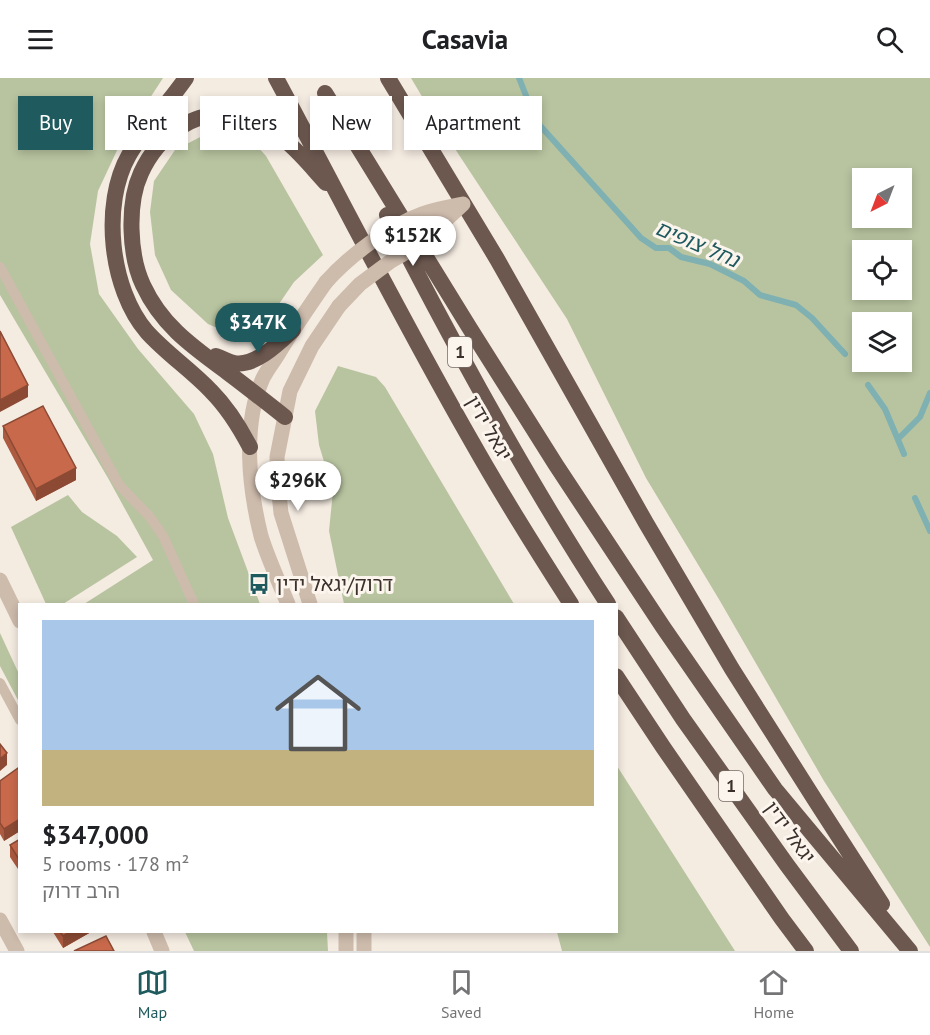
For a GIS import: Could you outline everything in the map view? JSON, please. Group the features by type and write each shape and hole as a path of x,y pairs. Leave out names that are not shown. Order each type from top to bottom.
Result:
{"highway":[{"path":"186,78 129,156 118,182 114,205 113,236 117,267 131,307 146,330 169,354 212,391 239,426 250,447"},
{"name":"יגאל ידין","path":"276,78 426,360 523,528 570,603"},
{"path":"388,78 497,259 646,523 757,710 911,951"},
{"path":"321,85 537,436 663,627 775,789 911,951"},
{"name":"יגאל ידין","path":"321,85 423,285 501,428 584,567 608,603"},
{"path":"285,417 190,345 165,322 142,284 135,260 132,226 135,193 141,173 152,154 164,140 187,122 214,115 236,116 252,122 288,143 341,199"},
{"path":"190,345 233,363 249,362 269,352 293,330"},
{"name":"יגאל ידין","path":"618,620 683,718 850,951"},
{"name":"1","path":"618,679 804,951"}],"street":[{"path":"288,603 262,538 250,474 252,420 257,395 264,377 326,282 348,260 403,222 419,214 463,204"},
{"path":"310,603 281,513 278,484 277,457 290,391 312,346 339,306 360,284 391,261 419,245 463,204"},
{"path":"0,580 18,617"},
{"path":"0,920 17,951"},
{"path":"154,933 162,951"},
{"path":"346,933 346,951"},
{"path":"363,933 364,951"}],"lane":[{"path":"0,267 119,485 150,518 163,536 194,603"},
{"path":"0,683 18,716"}],"green space":[{"path":"0,78 163,78 151,96 105,96 105,150 117,150 98,191 90,244 99,294 138,349 194,414 213,454 228,518 260,603 86,603 153,560 108,478 0,295"},
{"path":"411,78 930,78 930,947 824,781 646,478 567,319 456,150 542,150 542,96 422,96"},
{"path":"200,137 200,150 261,150 323,255 294,282 257,336 236,336 208,324 171,290 155,255 150,212 154,181 175,150 188,150 188,143"},
{"path":"338,366 376,377 385,387 513,603 344,603 329,531 333,491 319,445 315,411"},
{"path":"68,495 82,512 117,536 137,557 65,603 46,603 11,527"},
{"path":"0,633 18,672 18,700 0,666"},
{"path":"618,768 735,951 562,951 557,933 618,933"},
{"path":"185,933 327,933 328,951 194,951"}],"building":[{"path":"0,331 28,385 0,400"},
{"path":"43,406 76,468 36,489 3,426"},
{"path":"0,744 7,753 0,759"},
{"path":"18,768 18,820 4,829 0,823 0,781"},
{"path":"18,840 18,858 10,845"},
{"path":"106,936 114,951 74,951"}],"waterway":[{"name":"נחל צופים","path":"519,78 536,121 641,238 656,248 669,248 681,257 710,264 744,281 760,295 796,305 812,318 845,354"},
{"name":"נחל צופים","path":"868,385 885,409 904,454"},
{"path":"898,439 920,417 930,393"},
{"name":"נחל צופים","path":"915,498 930,531"}],"place":[{"name":"דרוק/יגאל ידין","path":"259,584"}]}
